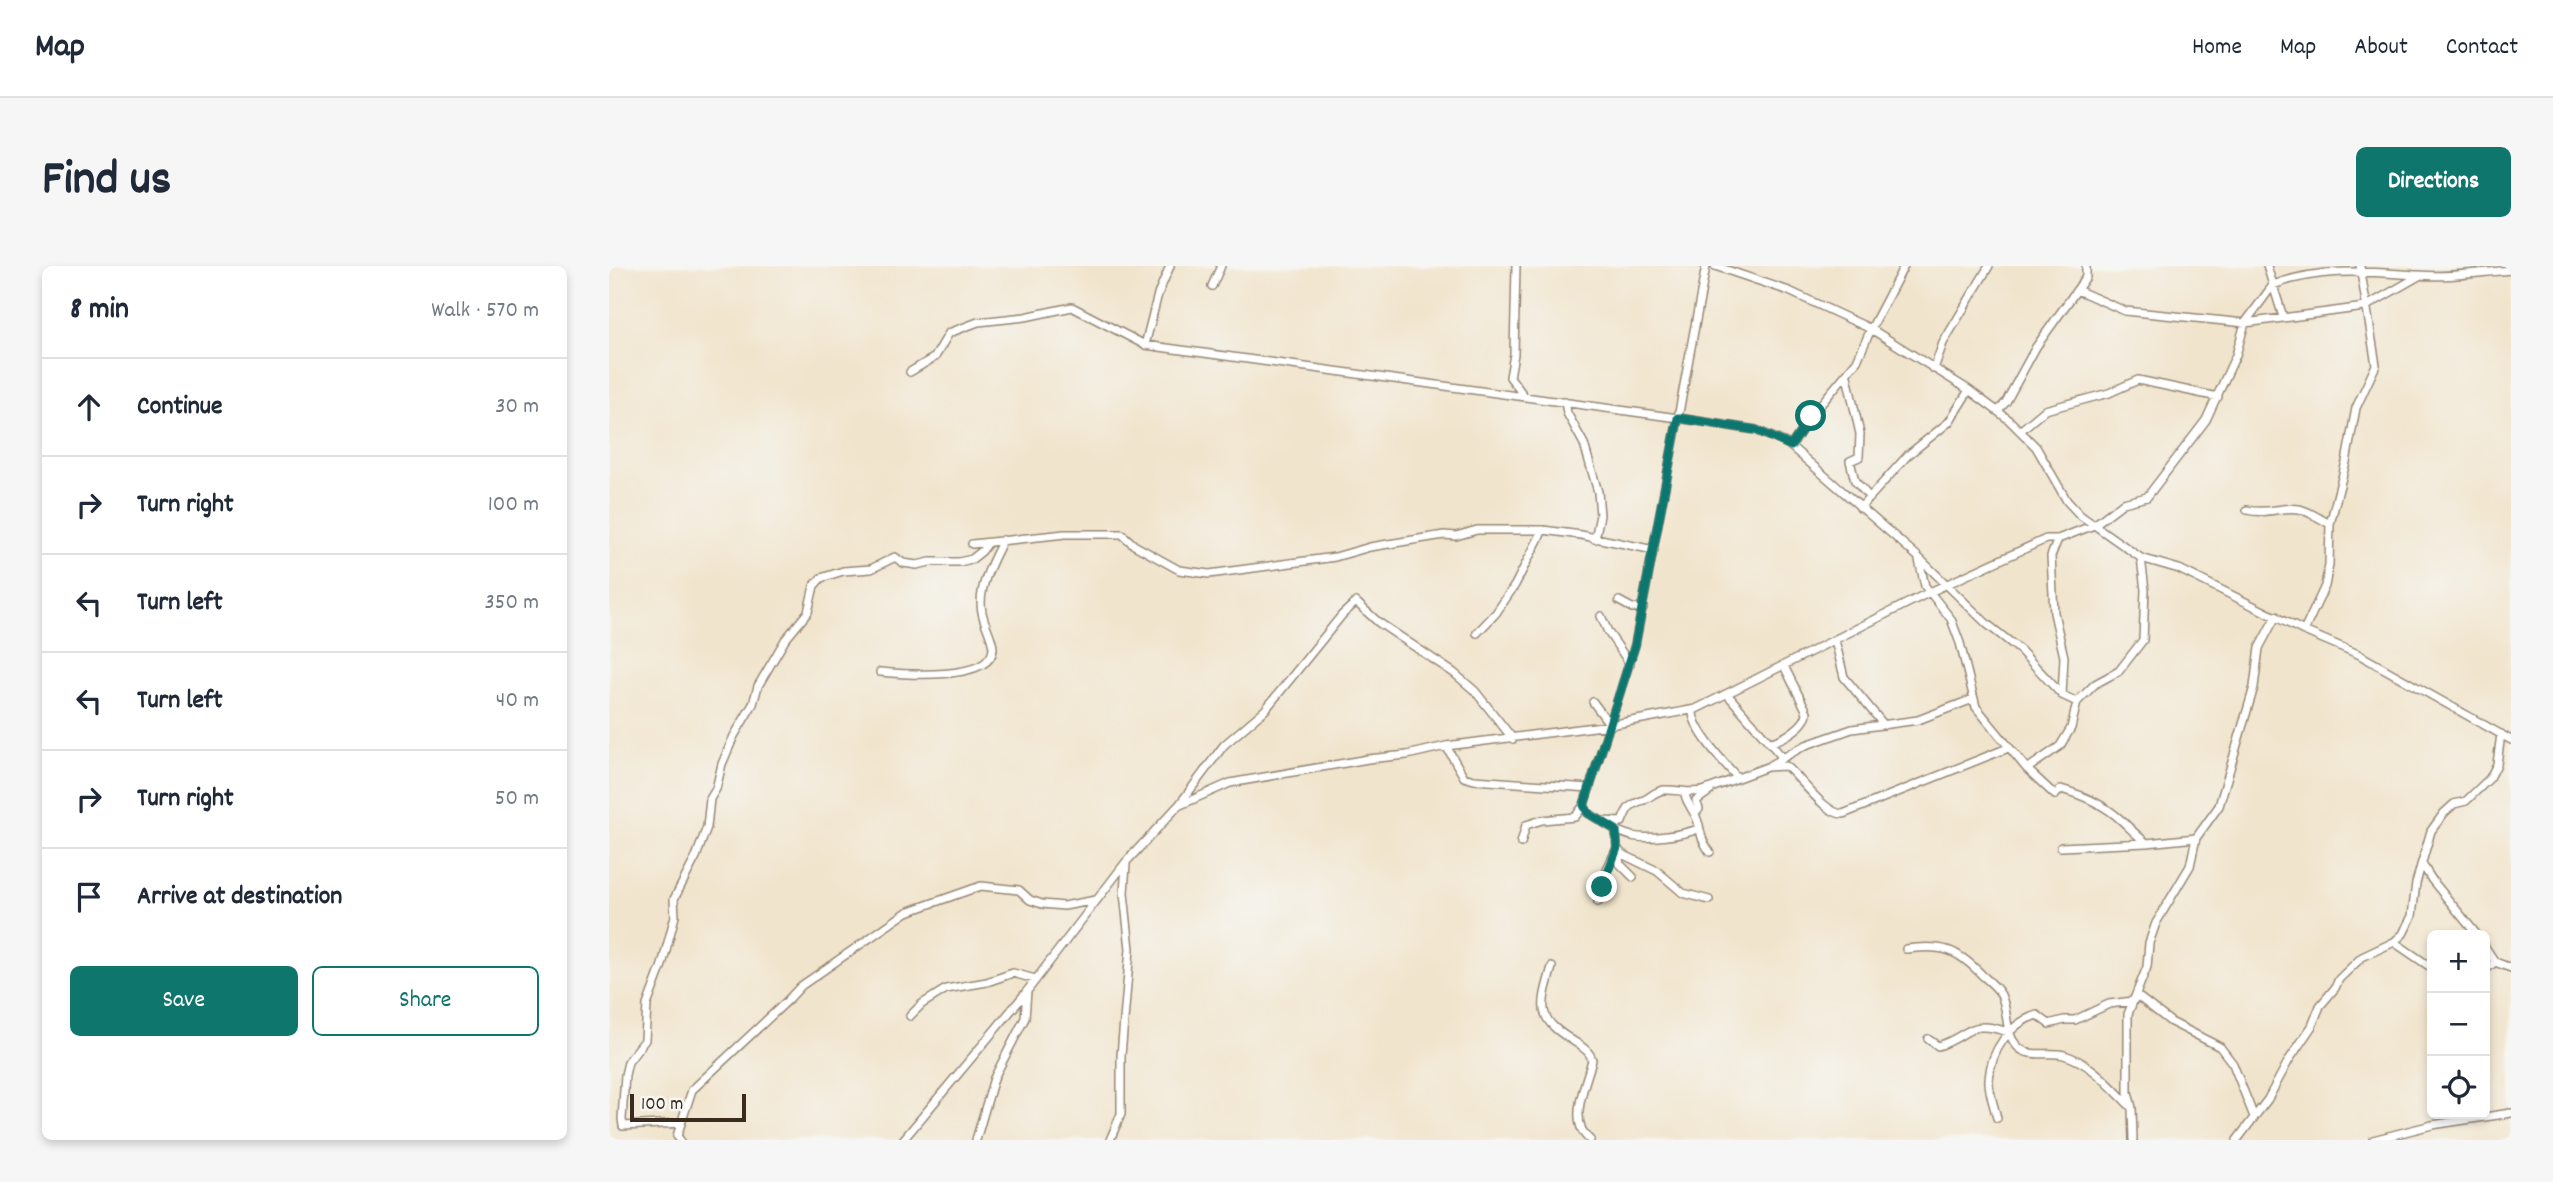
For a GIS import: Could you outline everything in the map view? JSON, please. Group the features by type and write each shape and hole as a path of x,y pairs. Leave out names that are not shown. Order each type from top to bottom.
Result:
{"street":[{"path":"1145,345 1158,294 1170,266"},
{"path":"1212,286 1221,266"},
{"path":"1516,266 1514,354 1510,377 1524,396"},
{"path":"1521,843 1526,825 1542,820 1575,817 1584,805 1630,665 1654,551 1706,266"},
{"path":"1715,266 1789,291 1871,329 1969,390 2021,430 2046,462 2067,501 2094,525 2141,558 2179,569 2358,654 2511,740"},
{"path":"1791,446 1811,416 1857,361 1904,266"},
{"path":"1934,369 1943,344 1989,266"},
{"path":"1998,411 2006,402 2036,347 2077,290 2085,276 2086,266"},
{"path":"2267,266 2283,317"},
{"path":"2305,631 2325,586 2329,565 2330,524 2347,462 2356,408 2376,365 2360,268"},
{"path":"1178,806 1230,783 1368,759 1407,755 1446,746 1610,725 1693,710 1944,585 2046,539 2058,539 2094,525 2123,503 2147,497 2206,420 2236,355 2245,323 2273,285 2322,272 2360,268 2419,276 2511,270"},
{"path":"2077,290 2125,311 2245,323 2365,307 2419,276"},
{"path":"909,372 935,357 949,333 978,322 1025,317 1072,307 1145,345 1756,430 1791,446 1916,555 1987,624 2020,650 2062,695 2077,702"},
{"path":"1847,376 1860,434 1859,457 1850,461 1855,481 1870,498"},
{"path":"2021,430 2045,410 2109,393 2138,380 2218,397"},
{"path":"1860,508 1908,455 1949,422 1969,390"},
{"path":"1565,402 1567,413 1584,444 1598,492 1600,515 1595,539"},
{"path":"2247,510 2262,513 2287,508 2302,509 2330,524"},
{"path":"972,544 1065,534 1122,534 1134,545 1179,570 1209,574 1335,557 1370,547 1444,535 1456,536 1477,530 1543,530 1581,535 1654,551"},
{"path":"1476,633 1496,614 1515,585 1543,530"},
{"path":"2058,539 2051,556 2054,613 2064,657 2062,695"},
{"path":"880,672 962,672 981,666 990,659 993,649 981,609 983,587 1003,540"},
{"path":"681,1123 623,1126 625,1075 628,1062 645,1040 647,1005 662,965 675,916 674,899 696,857 707,827 710,799 716,789 722,764 734,736 753,704 768,667 808,612 814,586 821,578 843,571 871,569 895,557 903,563 916,565 972,559 988,542"},
{"path":"1916,555 1921,563 1926,586 1951,620 1960,643 1976,707 2008,748 2055,795 2060,789 2090,800 2121,820 2147,843"},
{"path":"2027,769 2060,746 2071,728 2077,702 2095,684 2119,671 2143,640 2145,590 2141,558"},
{"path":"1619,601 1632,608 1643,608"},
{"path":"902,1140 1027,990 1126,862 1178,806 1224,744 1265,710 1342,615 1356,602 1378,622 1454,673 1475,691 1513,739"},
{"path":"1601,616 1608,632 1630,665"},
{"path":"2133,1140 2132,1108 2128,1092 2128,1014 2147,967 2149,943 2162,909 2175,894 2190,866 2196,838 2219,806 2254,687 2259,648 2276,616"},
{"path":"1835,640 1844,677 1884,725"},
{"path":"1769,742 1776,741 1807,718 1807,712 1784,666"},
{"path":"1727,694 1783,758"},
{"path":"1633,877 1620,864 1617,823 1622,822 1628,807 1647,799 1655,792 1662,790 1693,794 1767,766 1807,745 1852,729 1918,720 1973,699"},
{"path":"1593,702 1610,725"},
{"path":"1693,710 1692,718 1697,727 1738,778"},
{"path":"2237,1140 2255,1117 2312,1026 2320,1006 2339,979 2363,957 2394,942 2409,925 2431,831 2444,813 2455,804 2466,801 2490,778 2497,764 2501,734"},
{"path":"1446,746 1464,777 1474,780 1590,788"},
{"path":"1767,766 1786,766 1828,810 1843,814 2008,748"},
{"path":"1695,814 1699,810 1696,801 1709,792 1711,787"},
{"path":"1684,792 1687,805 1695,814 1700,839 1710,852"},
{"path":"1584,805 1588,813 1632,836 1652,837 1698,830"},
{"path":"1601,821 1622,822"},
{"path":"2061,847 2196,838"},
{"path":"1617,848 1622,854 1657,871 1683,893 1709,900"},
{"path":"1598,902 1617,848"},
{"path":"1110,1140 1121,1114 1121,1056 1130,949 1124,893 1126,862"},
{"path":"2422,864 2473,930"},
{"path":"680,1140 677,1136 692,1090 801,986 907,912 981,886 1019,890 1030,900 1042,904 1064,906 1096,900"},
{"path":"2394,942 2427,965"},
{"path":"1906,949 1933,945 1951,950 1970,963 2001,993 2008,1032 2018,1048 2035,1054 2063,1055 2096,1071 2132,1108"},
{"path":"2490,954 2495,962 2511,968"},
{"path":"2490,966 2495,962"},
{"path":"1552,967 1543,1013 1550,1025 1590,1053 1592,1060 1578,1122 1584,1135 1590,1140"},
{"path":"910,1016 922,1004 946,989 987,982 1013,973 1035,979"},
{"path":"976,1140 994,1078 1024,1018 1027,990"},
{"path":"1997,1118 1988,1080 2008,1032 2022,1019 2037,1015 2049,1024 2075,1020 2109,1004 2134,998 2171,1022 2220,1046 2233,1064 2255,1117"},
{"path":"1928,1040 1938,1046 1969,1029 1990,1026 2008,1032"},
{"path":"2373,1140 2432,1125 2511,1113"}],"route":[{"path":"1602,887 1617,848 1616,830 1595,819 1584,805 1635,645 1678,418 1756,430 1791,446 1811,416"}]}
